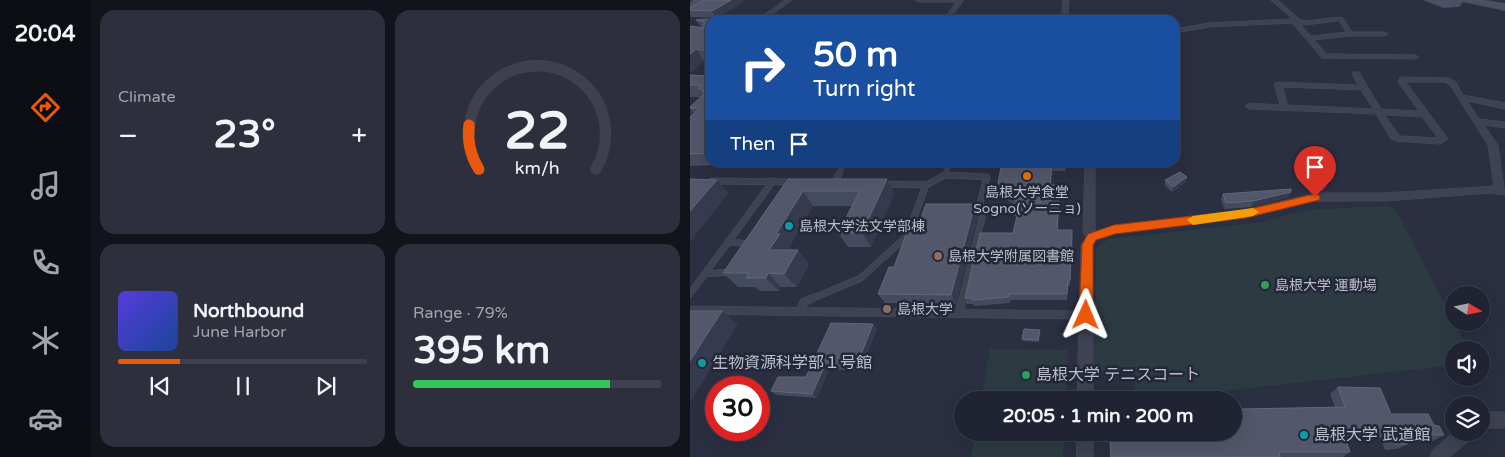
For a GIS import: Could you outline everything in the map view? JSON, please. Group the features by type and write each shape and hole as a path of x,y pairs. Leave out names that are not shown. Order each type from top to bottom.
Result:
{"street":[{"path":"690,9 699,0"},
{"path":"767,15 789,0"},
{"path":"919,0 960,0"},
{"path":"950,15 960,0"},
{"path":"1065,15 1066,0"},
{"path":"1274,0 1295,21 1322,55 1415,57"},
{"path":"1429,0 1451,5 1456,4 1459,0"},
{"path":"1466,0 1505,7"},
{"path":"1180,30 1219,24 1341,19 1350,34"},
{"path":"1309,38 1350,34 1385,34"},
{"path":"1085,391 1087,245 1092,237 1114,229 1245,214 1315,197 1386,197 1502,191 1494,145 1453,84 1446,80 1402,79 1442,140 1396,138 1356,74"},
{"path":"1285,108 1278,84 1364,88"},
{"path":"1460,97 1505,106"},
{"path":"1249,106 1424,114"},
{"path":"1477,121 1505,125"},
{"path":"1090,167 1089,232 1092,237"},
{"path":"1490,420 1505,420"},
{"path":"1084,457 1085,441"},
{"path":"1438,457 1456,441"}],"lane":[{"path":"834,183 842,167"},
{"path":"945,176 948,167"},
{"path":"870,184 926,185 945,176 986,177 980,204 983,214 958,313"},
{"path":"708,181 799,182"},
{"path":"690,294 773,181"},
{"path":"825,182 843,183"},
{"path":"799,312 804,302 861,278 907,236 926,185"},
{"path":"728,242 741,243 747,246 747,252 743,259"},
{"path":"705,274 720,274 734,269"},
{"path":"690,310 1086,315"}],"shaded area":[{"name":"島根大学 運動場","path":"1387,206 1395,209 1445,304 1445,331 1459,331 1464,341 1445,341 1445,366 1224,391 1136,391 1133,370 1094,373 1096,249 1108,239 1262,222 1305,210"},
{"name":"島根大学 テニスコート","path":"990,349 1068,350 1066,391 983,391"},
{"path":"974,441 1064,441 1063,457 971,457"}],"building":[{"path":"704,0 731,0 712,11 690,10 690,8"},
{"path":"705,19 705,50 696,49 690,54 690,26 704,28 704,22 696,20"},
{"path":"690,75 705,76 705,153 690,154 690,117 700,108 690,107 704,94 703,90 698,88 701,85 690,85"},
{"path":"1001,167 1052,167 1050,185 1060,185 1057,230 1072,230 1070,280 1068,280 1067,294 1009,294 1008,297 972,300 972,298 965,298 980,233 1013,233 1018,212 1012,208 1018,203 999,188 1000,183 998,183"},
{"path":"1180,172 1187,177 1173,187 1165,180"},
{"path":"1320,177 1326,186 1315,186 1310,178"},
{"path":"690,179 717,180 690,211"},
{"path":"788,179 887,179 862,233 838,233 860,191 803,191 776,234 780,234 769,250 798,250 784,274 768,273 766,278 746,278 749,273 723,273"},
{"path":"1291,189 1291,192 1253,201 1226,203 1223,194"},
{"name":"島根大学附属図書館","path":"926,204 975,204 951,295 878,294 889,267 894,267 908,229 917,229"},
{"path":"690,311 722,311 690,361"},
{"path":"831,323 873,324 856,367 825,365 812,394 771,391 778,377 806,377"},
{"path":"1024,329 1040,330 1038,340 1022,339"},
{"path":"1338,387 1380,388 1391,414 1428,414 1434,425 1439,426 1444,435 1403,433 1408,444 1395,444 1390,432 1343,432 1350,452 1279,452 1280,457 1111,457 1110,441 1242,441 1242,409 1345,407"}],"slow traffic":[{"path":"1193,220 1253,212"}],"place":[{"name":"島根大学食堂 Sogno(ソーニョ)","path":"1027,176"},
{"name":"島根大学法文学部棟","path":"789,226"},
{"name":"島根大学附属図書館","path":"938,256"},
{"name":"島根大学 運動場","path":"1265,285"},
{"name":"島根大学","path":"887,309"},
{"name":"生物資源科学部１号館","path":"702,363"},
{"name":"島根大学 テニスコート","path":"1026,375"},
{"name":"島根大学 武道館","path":"1304,435"}],"route":[{"path":"1086,315 1087,245 1092,237 1114,229 1245,214 1315,197"}]}
